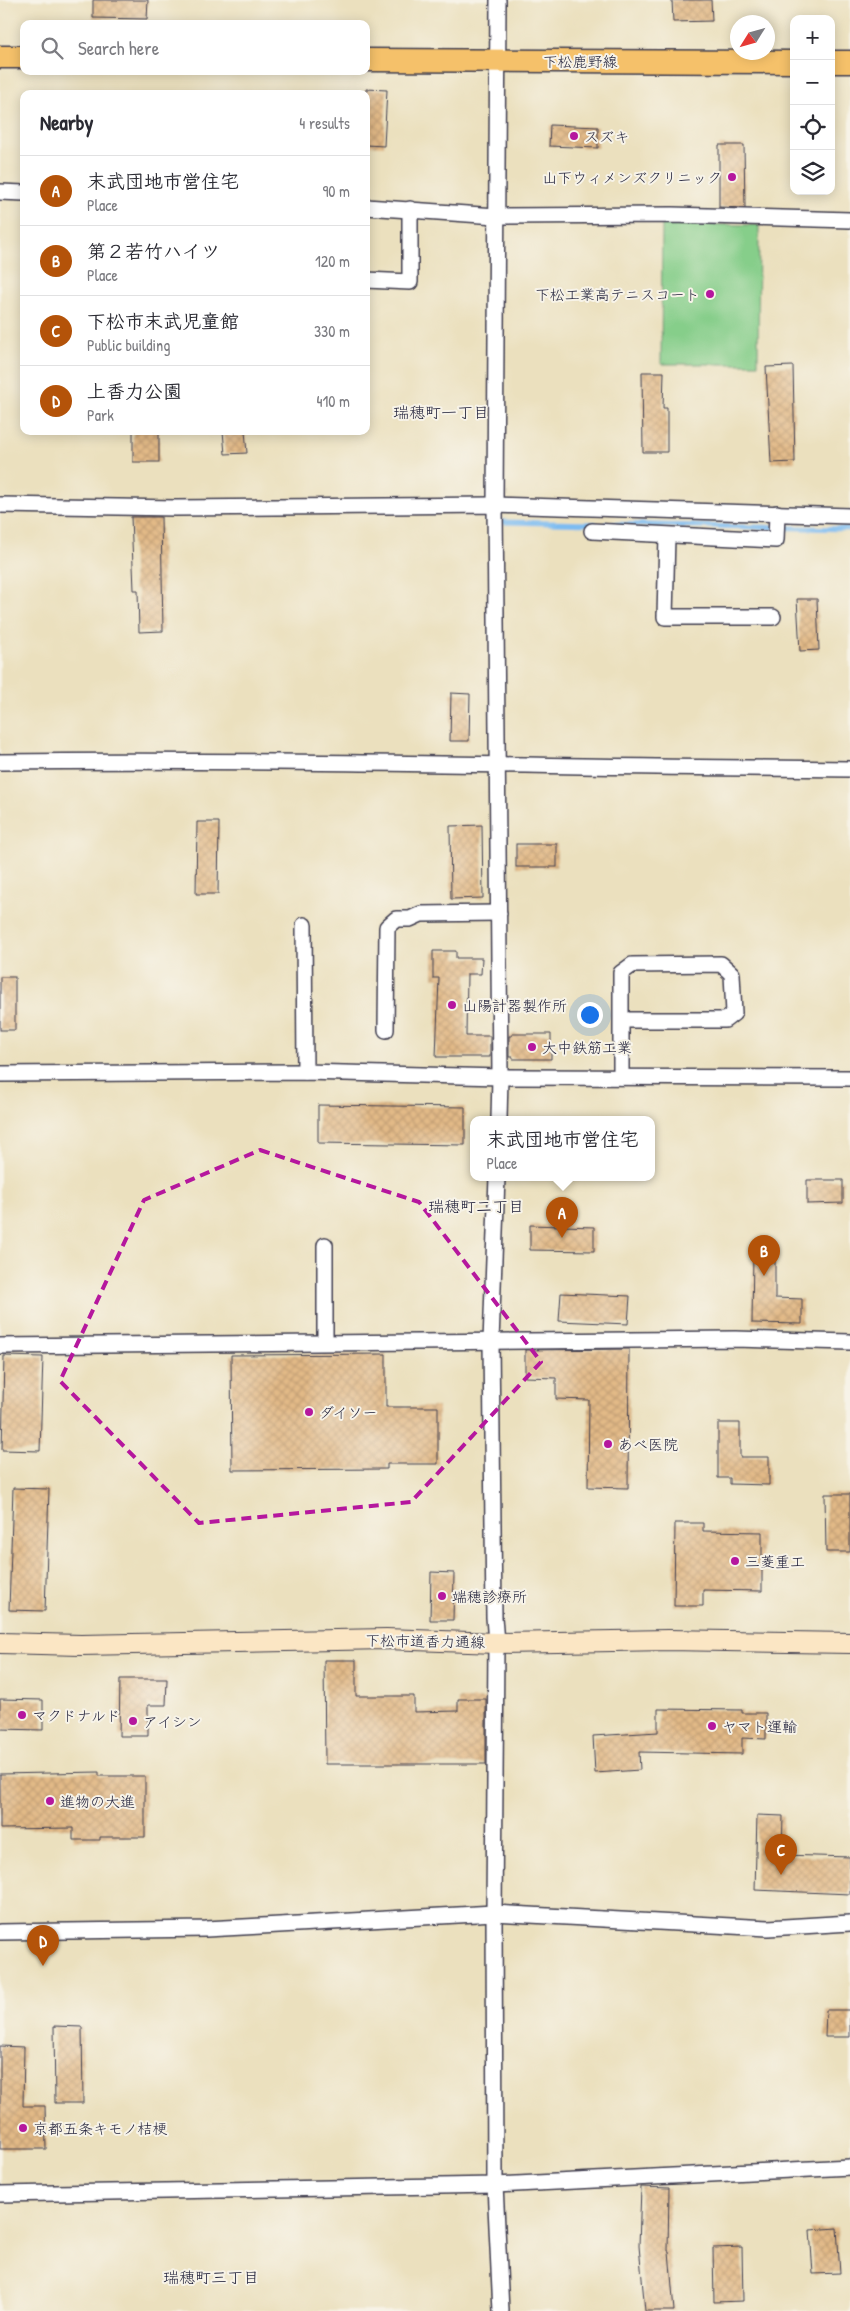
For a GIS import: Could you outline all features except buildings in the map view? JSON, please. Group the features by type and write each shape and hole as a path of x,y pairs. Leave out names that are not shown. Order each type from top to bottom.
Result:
{"main road":[{"path":"0,57 20,57"},
{"name":"下松鹿野線","path":"370,60 790,62"},
{"path":"835,62 850,62"}],"street":[{"path":"498,0 495,505 499,1116"},
{"path":"0,192 20,193"},
{"path":"370,207 496,216 672,215 850,220"},
{"path":"370,280 410,282 410,209"},
{"path":"0,505 176,508 495,505 850,516"},
{"path":"592,531 776,540 777,513"},
{"path":"667,536 665,617 773,617"},
{"path":"0,762 206,760 498,766 850,769"},
{"path":"386,1030 387,927 396,919 410,919 421,914 499,913"},
{"path":"304,925 305,1072"},
{"path":"621,1020 724,1020 734,1013 732,974 721,964 632,965 622,973 621,1020 621,1077"},
{"path":"0,1074 305,1072 500,1077 850,1078"},
{"path":"497,1181 491,1342 494,1617 496,1643 494,1913 495,2185 501,2311"},
{"path":"325,1245 325,1342"},
{"path":"0,1346 735,1340 850,1342"},
{"name":"下松市道香力通線","path":"0,1643 100,1645 386,1639 496,1643 668,1640 850,1643"},
{"path":"0,1932 206,1929 494,1913 768,1928 850,1923"},
{"path":"0,2194 495,2185 850,2167"}],"highlighted area":[{"path":"260,1150 419,1202 541,1362 411,1502 199,1523 60,1381 144,1200"}],"green space":[{"name":"下松工業高テニスコート","path":"662,224 759,225 758,364 661,364"}],"waterway":[{"path":"503,522 595,524"},
{"path":"606,524 850,529"}],"place":[{"name":"スズキ","path":"574,136"},
{"name":"山下ウィメンズクリニック","path":"732,177"},
{"name":"下松工業高テニスコート","path":"710,294"},
{"name":"山陽計器製作所","path":"452,1005"},
{"name":"大中鉄筋工業","path":"532,1047"},
{"name":"末武団地市営住宅","path":"562,1238"},
{"name":"第２若竹ハイツ","path":"764,1276"},
{"name":"ダイソー","path":"309,1412"},
{"name":"あべ医院","path":"608,1444"},
{"name":"三菱重工","path":"735,1561"},
{"name":"端穂診療所","path":"442,1596"},
{"name":"マクドナルド","path":"22,1715"},
{"name":"アイシン","path":"133,1721"},
{"name":"ヤマト運輸","path":"712,1726"},
{"name":"進物の大進","path":"50,1801"},
{"name":"下松市末武児童館","path":"781,1875"},
{"name":"上香力公園","path":"43,1966"},
{"name":"京都五条キモノ桔梗","path":"23,2128"}],"district":[{"name":"瑞穂町一丁目","path":"441,412"},
{"name":"瑞穂町二丁目","path":"476,1206"},
{"name":"瑞穂町三丁目","path":"211,2277"}]}
